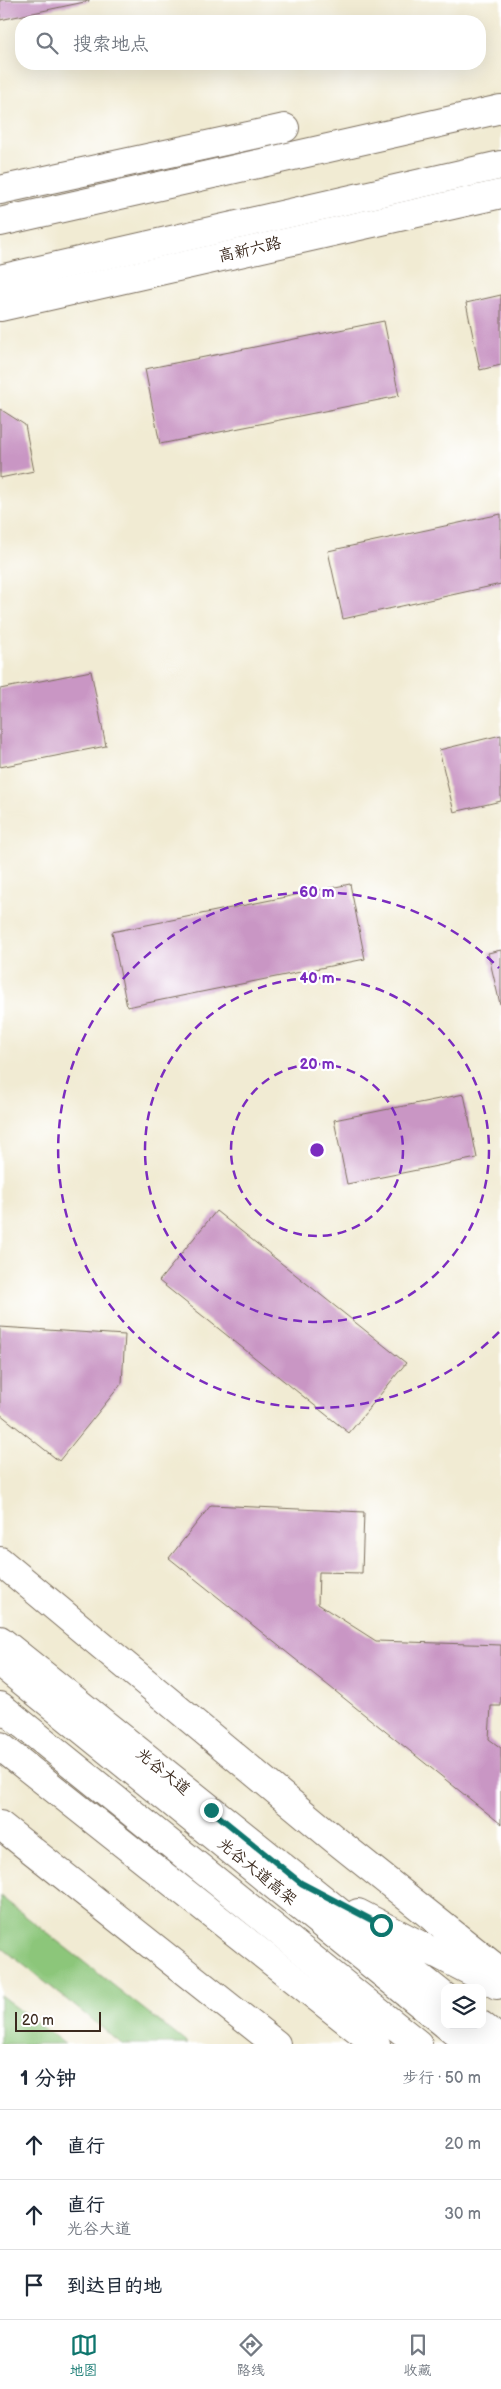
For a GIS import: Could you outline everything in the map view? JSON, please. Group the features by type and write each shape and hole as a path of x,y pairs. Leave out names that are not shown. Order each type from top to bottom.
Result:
{"main road":[{"path":"0,222 501,109"},
{"path":"0,190 285,128"},
{"path":"0,279 501,165"},
{"name":"高新六路","path":"0,307 501,194"},
{"path":"0,1561 333,1838 501,1972"},
{"name":"光谷大道","path":"0,1640 441,1994"},
{"name":"光谷大道高架","path":"0,1663 441,2022"},
{"name":"光谷大道高架","path":"0,1706 418,2044"},
{"path":"0,1746 376,2044"},
{"path":"0,1825 276,2044"},
{"path":"301,1883 501,1987"},
{"name":"光谷大道高架","path":"450,2029 469,2044"},
{"path":"486,2029 501,2041"}],"green space":[{"path":"0,1896 188,2044 122,2044 0,1946"},
{"path":"0,1995 65,2044 0,2044"}],"building":[{"path":"0,0 89,0 23,15 15,15 15,17 0,20"},
{"path":"501,295 501,365 480,370 466,303"},
{"path":"384,321 399,396 160,444 145,369"},
{"path":"0,409 25,425 34,471 0,478"},
{"path":"501,514 501,584 343,619 328,551"},
{"path":"91,671 106,746 0,767 0,689"},
{"path":"501,735 501,801 454,812 439,750"},
{"path":"350,884 365,959 127,1007 112,932"},
{"path":"501,950 501,1004 500,1004 488,953"},
{"path":"464,1094 477,1158 347,1184 334,1120"},
{"path":"216,1211 406,1363 349,1433 159,1281"},
{"path":"0,1327 125,1335 122,1383 59,1461 0,1414"},
{"path":"211,1505 364,1512 362,1573 319,1572 318,1604 376,1641 501,1645 501,1706 491,1706 489,1739 501,1748 501,1824 169,1558"}],"route":[{"path":"211,1810 301,1883 381,1925"}]}
